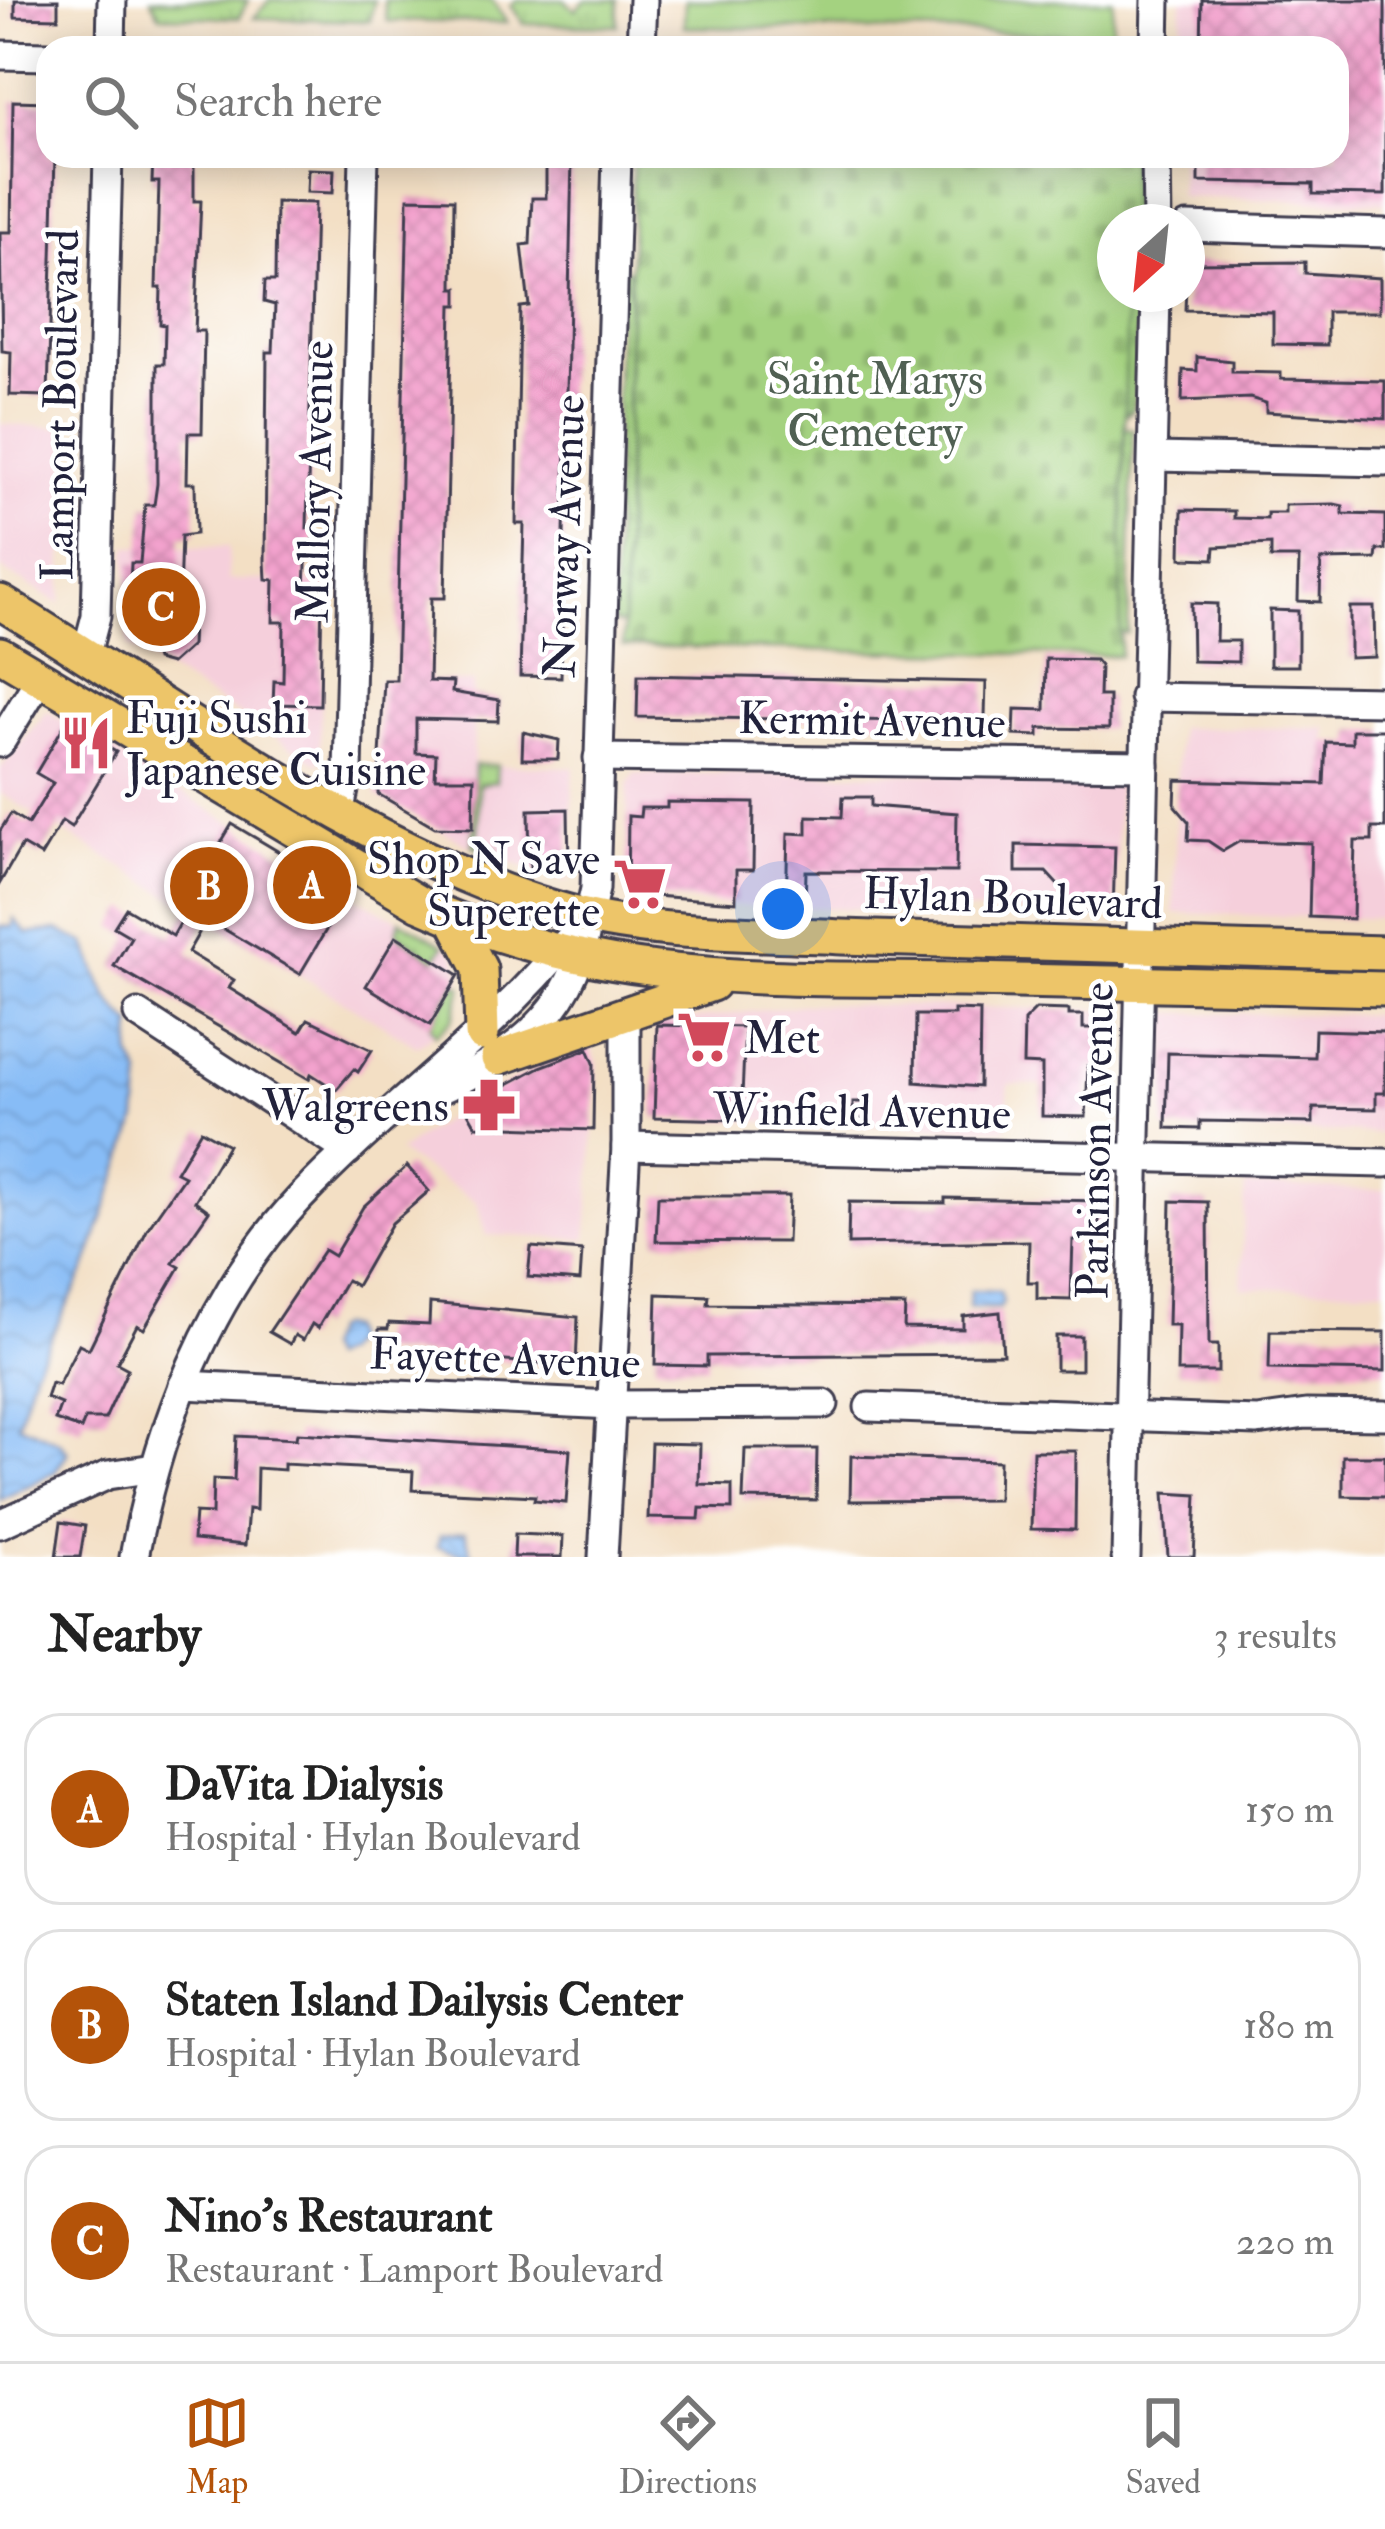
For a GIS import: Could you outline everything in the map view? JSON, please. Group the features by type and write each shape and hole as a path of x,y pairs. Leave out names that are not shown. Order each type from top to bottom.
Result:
{"main road":[{"name":"Hylan Boulevard","path":"0,602 340,809 456,871 588,916 730,934 1385,953"},
{"name":"Hylan Boulevard","path":"0,654 352,866 454,919 569,956 730,978 1385,989"},
{"path":"454,919 480,969 490,1046 730,978"}],"street":[{"path":"111,36 112,0"},
{"path":"642,36 643,0"},
{"path":"1155,36 1156,0"},
{"path":"0,56 36,56"},
{"name":"Lamport Boulevard","path":"86,654 96,616 108,168"},
{"name":"Mallory Avenue","path":"340,809 349,771 364,168"},
{"name":"Norway Avenue","path":"569,956 595,890 617,168"},
{"path":"1156,168 1157,204"},
{"path":"1205,227 1385,232"},
{"name":"Parkinson Avenue","path":"1126,1557 1156,312"},
{"path":"1154,457 1385,462"},
{"path":"0,743 40,678"},
{"path":"1144,698 1385,701"},
{"name":"Kermit Avenue","path":"598,758 1145,765"},
{"path":"134,1557 154,1468 184,1385 262,1246 297,1201 348,1151 406,1104 463,1082 490,1046 559,999 569,956"},
{"path":"603,1557 626,1146 626,1011"},
{"path":"137,1014 348,1151"},
{"name":"Winfield Avenue","path":"626,1146 1385,1163"},
{"name":"Fayette Avenue","path":"184,1385 613,1405 824,1404"},
{"path":"869,1407 1257,1421 1306,1414 1385,1415"},
{"path":"0,1524 108,1475 154,1468"}],"shaded area":[{"path":"1182,0 1385,0 1385,203 1179,197 1180,168 1349,168 1349,36 1181,36"},
{"path":"0,424 69,428 61,604 0,568"},
{"path":"127,546 229,547 228,580 326,581 319,764 128,646"},
{"path":"377,680 473,682 474,765 574,767 568,882 481,852 376,796"},
{"path":"47,711 353,896 441,941 455,954 461,973 453,1019 417,1046 0,793 0,769"},
{"path":"1178,728 1327,728 1322,821 1350,822 1352,730 1385,731 1385,919 1174,913"},
{"path":"634,774 1118,777 1116,914 736,906 625,895 628,786"},
{"path":"809,1004 1113,1010 1110,1087 1009,1084 1006,1129 654,1118 657,1024"},
{"path":"1166,1013 1385,1015 1385,1133 1164,1130"},
{"path":"589,1044 598,1062 587,1239 486,1235 477,1202 398,1152 464,1106"},
{"path":"1245,1186 1385,1190 1385,1289 1241,1288"}],"green space":[{"path":"151,0 248,0 239,18 160,16"},
{"path":"270,0 374,0 370,21 254,18"},
{"path":"384,0 492,0 507,23 387,21"},
{"path":"517,0 565,0 575,10 586,0 618,0 618,26 524,24 511,6"},
{"path":"685,0 1113,0 1112,35 684,27"},
{"name":"Saint Marys Cemetery","path":"633,168 1131,168 1130,204 1097,204 1097,312 1127,312 1120,656 623,646"},
{"path":"1131,168 1142,168 1141,204 1130,204"},
{"path":"629,270 623,625 613,623 619,271"},
{"path":"1127,312 1137,312 1133,409 1125,416"},
{"path":"1125,428 1133,429 1128,633 1120,633"},
{"path":"474,765 497,765 496,782 479,784 478,847 496,848 498,859 473,846"},
{"path":"400,920 444,945 435,960 397,933"},
{"path":"456,983 462,987 453,1019 436,1035 430,1025"}],"water":[{"path":"14,919 28,934 58,930 86,944 108,998 133,1025 131,1056 141,1075 137,1120 85,1270 34,1370 18,1424 60,1442 68,1452 55,1472 0,1500 0,926 13,927"},
{"path":"970,1291 1000,1292 1003,1302 1000,1308 969,1308"},
{"path":"347,1328 351,1340 342,1353 329,1359 324,1349 332,1330"},
{"path":"465,1533 473,1557 437,1547 440,1536"}],"building":[{"path":"15,0 58,0 58,18 15,17"},
{"path":"1202,0 1385,0 1385,195 1313,194 1313,184 1199,182 1199,168 1349,168 1349,36 1201,36"},
{"path":"13,101 36,102 36,168 55,168 48,396 10,395 11,352 2,351 0,232 11,232"},
{"path":"153,168 194,168 194,201 201,201 195,331 204,331 202,433 188,433 187,483 195,483 196,534 181,536 179,598 193,599 191,646 171,664 156,660 150,638 128,638 131,563 140,563 145,505 154,505 157,484 157,364 164,364 165,325 160,324 161,288 156,288 159,182 152,182"},
{"path":"546,168 572,168 561,677 520,676 524,524 516,524 520,307 529,306 522,245 530,244 532,198 546,198"},
{"path":"308,169 334,170 333,193 307,192"},
{"path":"408,198 454,199 453,288 458,288 458,305 452,305 445,598 431,598 429,681 453,682 452,692 499,700 498,721 416,719 416,753 436,754 435,778 474,778 473,828 435,827 378,794 384,680 396,680"},
{"path":"276,202 315,203 307,528 313,528 313,545 307,545 305,587 322,588 320,705 273,704 274,681 283,682 284,622 273,622 274,580 266,579 267,352 273,352 275,305 264,302 265,281 275,281"},
{"path":"1305,262 1305,273 1380,278 1380,312 1327,312 1327,345 1273,344 1273,312 1205,310 1205,263"},
{"path":"1197,357 1232,361 1232,372 1281,373 1281,379 1385,381 1385,419 1266,412 1266,403 1250,398 1182,401 1183,370 1197,371"},
{"path":"1285,505 1343,506 1343,514 1385,515 1385,550 1377,550 1376,559 1321,560 1320,602 1298,601 1299,558 1271,558 1271,544 1215,547 1214,559 1181,558 1182,510 1234,511 1234,518 1267,519 1267,513 1285,513"},
{"path":"1191,603 1217,604 1216,641 1238,641 1238,662 1192,661"},
{"path":"1350,607 1374,607 1375,657 1350,658"},
{"path":"1270,610 1298,611 1298,666 1270,666"},
{"path":"1046,659 1095,660 1100,666 1099,696 1109,696 1109,729 1039,728 1039,736 1014,735 1015,709 1045,710"},
{"path":"638,675 986,682 985,717 914,716 914,721 637,717"},
{"path":"66,722 116,752 71,827 62,821 41,856 22,845 0,883 0,831 11,813 28,824 53,783 36,773"},
{"path":"1352,730 1385,730 1385,828 1372,828 1372,841 1355,841 1353,919 1309,917 1311,843 1240,841 1223,851 1208,841 1188,840 1189,822 1175,806 1176,780 1324,784 1326,742 1352,743"},
{"path":"523,732 559,740 558,759 522,759"},
{"path":"843,797 871,797 871,806 957,813 956,872 806,871 805,906 786,906 788,833 807,834 807,816 842,817"},
{"path":"667,802 754,803 753,870 736,870 736,902 627,894 628,816 640,817 641,808 667,808"},
{"path":"568,809 569,868 530,868 529,810"},
{"path":"232,824 348,893 300,974 207,919 188,952 234,980 229,988 300,1032 308,1019 372,1050 358,1072 354,1069 336,1090 114,966 131,937 114,927 126,908 173,936 189,908 184,905"},
{"path":"1016,845 1115,847 1113,913 1068,912 1068,896 1046,872 1016,872"},
{"path":"396,936 459,975 430,1025 366,986"},
{"path":"1036,1009 1069,1010 1069,1015 1083,1015 1083,1028 1106,1028 1106,1066 1088,1066 1086,1117 1042,1116 1042,1065 1023,1064 1024,1021"},
{"path":"954,1010 980,1011 979,1087 915,1082 916,1015 954,1015"},
{"path":"657,1025 745,1027 741,1120 654,1118"},
{"path":"1315,1030 1385,1032 1385,1093 1376,1093 1376,1109 1313,1108 1313,1123 1200,1121 1200,1129 1166,1128 1168,1053 1314,1057"},
{"path":"588,1049 594,1063 593,1130 476,1126 465,1107 540,1067"},
{"path":"853,1102 872,1102 872,1119 853,1119"},
{"path":"201,1130 228,1145 195,1201 209,1211 173,1263 180,1267 144,1329 137,1325 117,1363 128,1369 105,1419 85,1419 81,1429 55,1420 61,1404 46,1398 51,1383 58,1385 79,1344 89,1349 148,1228 184,1176 176,1172"},
{"path":"407,1166 429,1191 392,1223 356,1286 346,1280 318,1328 312,1324 303,1340 295,1335 290,1344 269,1332 324,1250 334,1256 363,1207"},
{"path":"658,1196 789,1196 787,1242 656,1241"},
{"path":"945,1198 1100,1201 1098,1241 1073,1240 1071,1300 1037,1299 1037,1282 1028,1282 1029,1241 848,1244 849,1202 945,1203"},
{"path":"1171,1201 1208,1202 1209,1345 1218,1345 1218,1372 1177,1372 1178,1325 1168,1325"},
{"path":"531,1247 582,1251 580,1281 528,1277"},
{"path":"657,1294 709,1296 708,1304 905,1306 904,1328 963,1329 963,1316 1000,1312 1003,1354 707,1356 707,1366 655,1365"},
{"path":"430,1303 578,1317 576,1366 378,1352 379,1329 388,1329 389,1323 429,1325"},
{"path":"1270,1331 1385,1332 1385,1371 1269,1369"},
{"path":"1056,1336 1081,1336 1081,1370 1056,1370"},
{"path":"297,1433 570,1450 566,1503 534,1500 535,1496 412,1490 413,1471 284,1464 284,1470 257,1468 256,1510 248,1509 245,1545 193,1540 195,1513 212,1514 213,1479 234,1480 236,1436 296,1439"},
{"path":"651,1443 700,1444 699,1484 732,1485 732,1509 700,1508 699,1519 648,1518"},
{"path":"745,1449 817,1449 816,1500 743,1499"},
{"path":"1033,1451 1076,1451 1075,1530 1031,1529"},
{"path":"851,1456 999,1461 998,1500 850,1501"},
{"path":"1343,1456 1385,1456 1385,1497 1343,1496"},
{"path":"1164,1493 1197,1495 1194,1557 1168,1557"},
{"path":"61,1522 85,1526 80,1557 56,1557"},
{"path":"515,1534 563,1536 562,1557 514,1557"}],"place":[{"name":"Nino's Restaurant","path":"161,607"},
{"name":"Fuji Sushi Japanese Cuisine","path":"86,743"},
{"name":"Shop N Save Superette","path":"640,884"},
{"name":"DaVita Dialysis","path":"312,885"},
{"name":"Staten Island Dailysis Center","path":"209,886"},
{"name":"Met","path":"704,1037"},
{"name":"Walgreens","path":"489,1105"}]}
